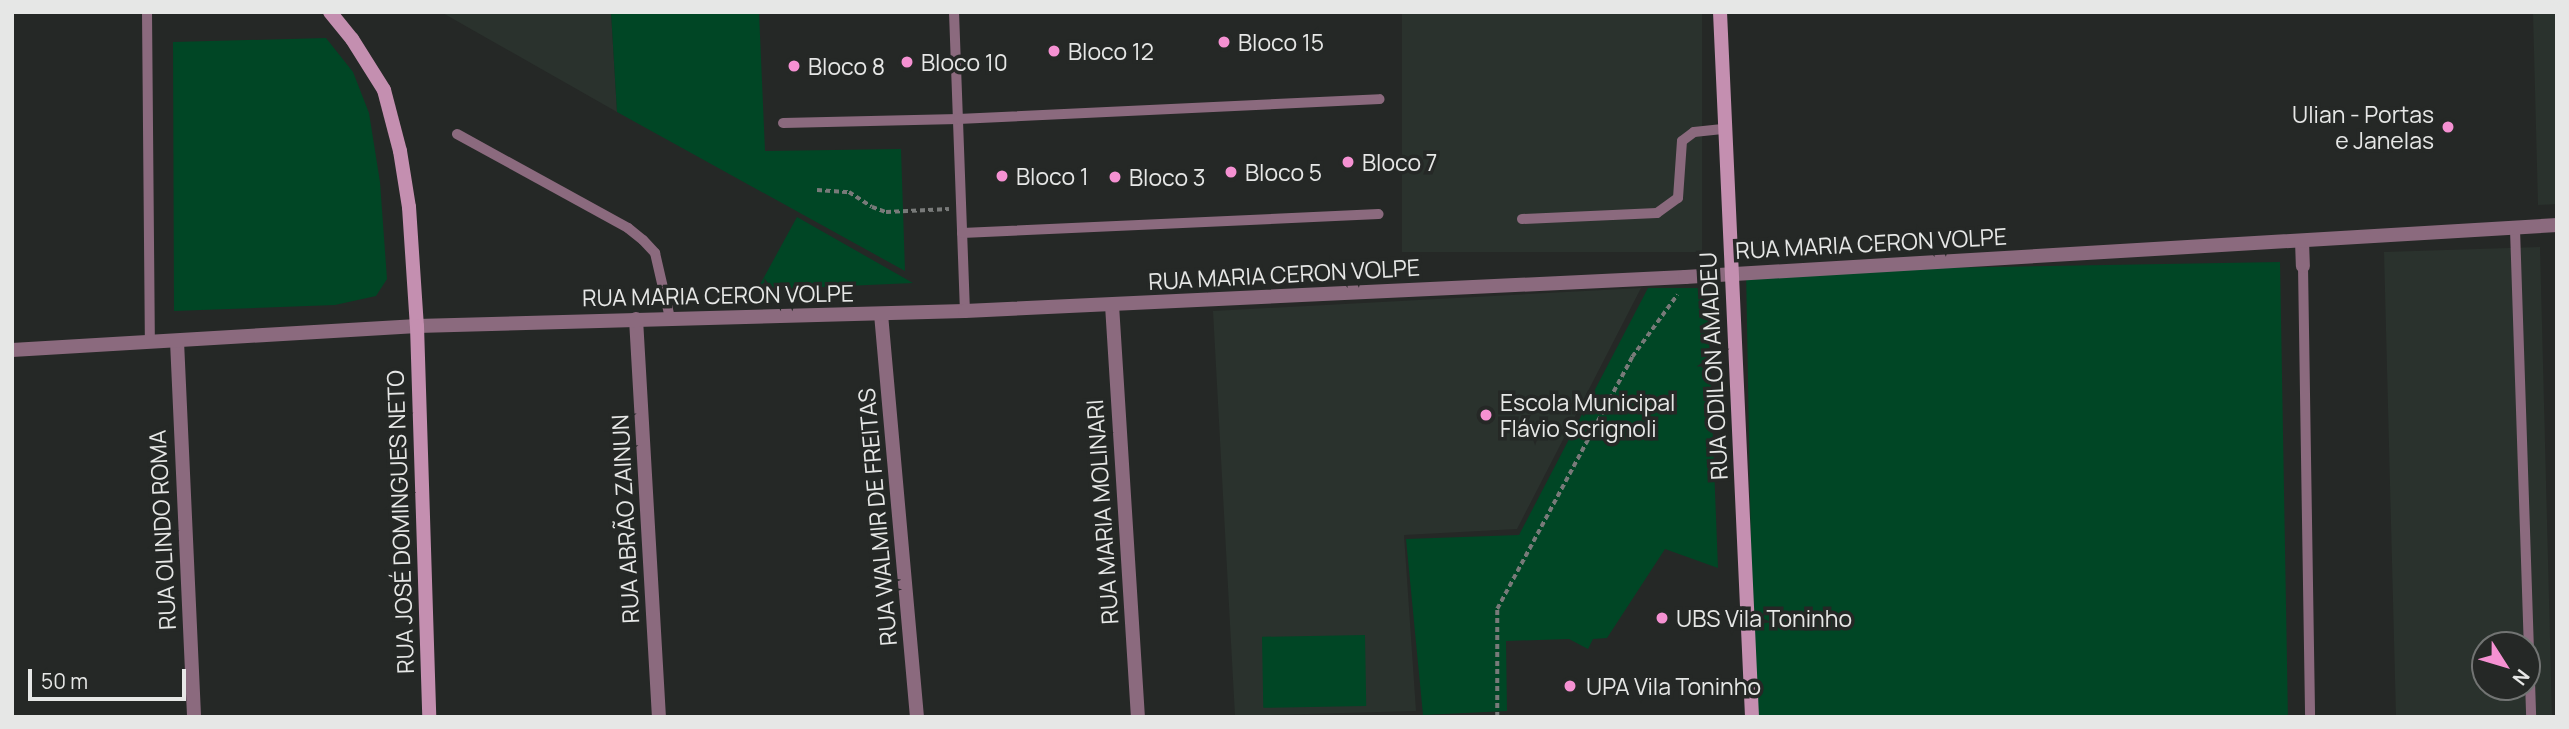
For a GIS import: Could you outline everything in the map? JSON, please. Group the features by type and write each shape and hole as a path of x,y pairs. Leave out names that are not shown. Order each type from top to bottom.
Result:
{"street":[{"name":"RUA JOSÉ DOMINGUES NETO","path":"330,12 352,39 384,90 400,151 409,208 417,326 429,717"},
{"name":"RUA ODILON AMADEU","path":"1720,12 1752,717"},
{"name":"RUA MARIA CERON VOLPE","path":"12,350 417,326 965,311 1685,277 2557,225"},
{"path":"2302,241 2303,267"},
{"name":"RUA MARIA MOLINARI","path":"1112,305 1138,717"},
{"name":"RUA WALMIR DE FREITAS","path":"881,314 917,717"},
{"name":"RUA ABRÃO ZAINUN","path":"636,319 659,717"},
{"name":"RUA OLINDO ROMA","path":"177,341 194,717"}],"lane":[{"path":"147,12 150,342"},
{"path":"954,12 965,311"},
{"path":"783,124 958,119 1380,99"},
{"path":"1521,219 1657,213 1678,198 1682,141 1694,132 1725,129"},
{"path":"457,134 628,228 643,240 656,253 670,318"},
{"path":"962,233 1379,214"},
{"path":"2515,229 2531,717"},
{"path":"2303,267 2310,717"}],"path":[{"path":"817,190 849,191 872,207 886,212 961,208"},
{"path":"1497,717 1497,609 1632,357 1677,295 1685,277"}],"shaded area":[{"path":"441,12 611,12 617,112"},
{"path":"1402,12 1702,12 1702,252 1402,252"},
{"path":"2533,12 2557,12 2557,204 2538,205"},
{"path":"2540,247 2552,717 2396,717 2384,252"},
{"path":"1641,288 1517,529 1404,535 1416,711 1235,716 1213,311"}],"green space":[{"path":"611,12 759,12 765,151 901,149 905,271 617,112"},
{"path":"326,38 353,72 369,113 380,182 387,279 376,296 335,305 174,311 173,42"},
{"path":"797,217 913,283 757,290"},
{"path":"2280,262 2288,717 1754,717 1746,271"},
{"path":"1648,288 1707,288 1718,568 1665,549 1607,638 1593,639 1588,649 1569,639 1506,641 1507,711 1423,715 1406,539 1519,535"},
{"path":"1365,635 1366,706 1263,708 1262,637"}],"place":[{"name":"Bloco 15","path":"1224,42"},
{"name":"Bloco 12","path":"1054,51"},
{"name":"Bloco 10","path":"907,62"},
{"name":"Bloco 8","path":"794,66"},
{"name":"Ulian - Portas e Janelas","path":"2448,127"},
{"name":"Bloco 7","path":"1348,162"},
{"name":"Bloco 5","path":"1231,172"},
{"name":"Bloco 1","path":"1002,176"},
{"name":"Bloco 3","path":"1115,177"},
{"name":"Escola Municipal Flávio Scrignoli","path":"1486,415"},
{"name":"UBS Vila Toninho","path":"1662,618"},
{"name":"UPA Vila Toninho","path":"1570,686"}]}
